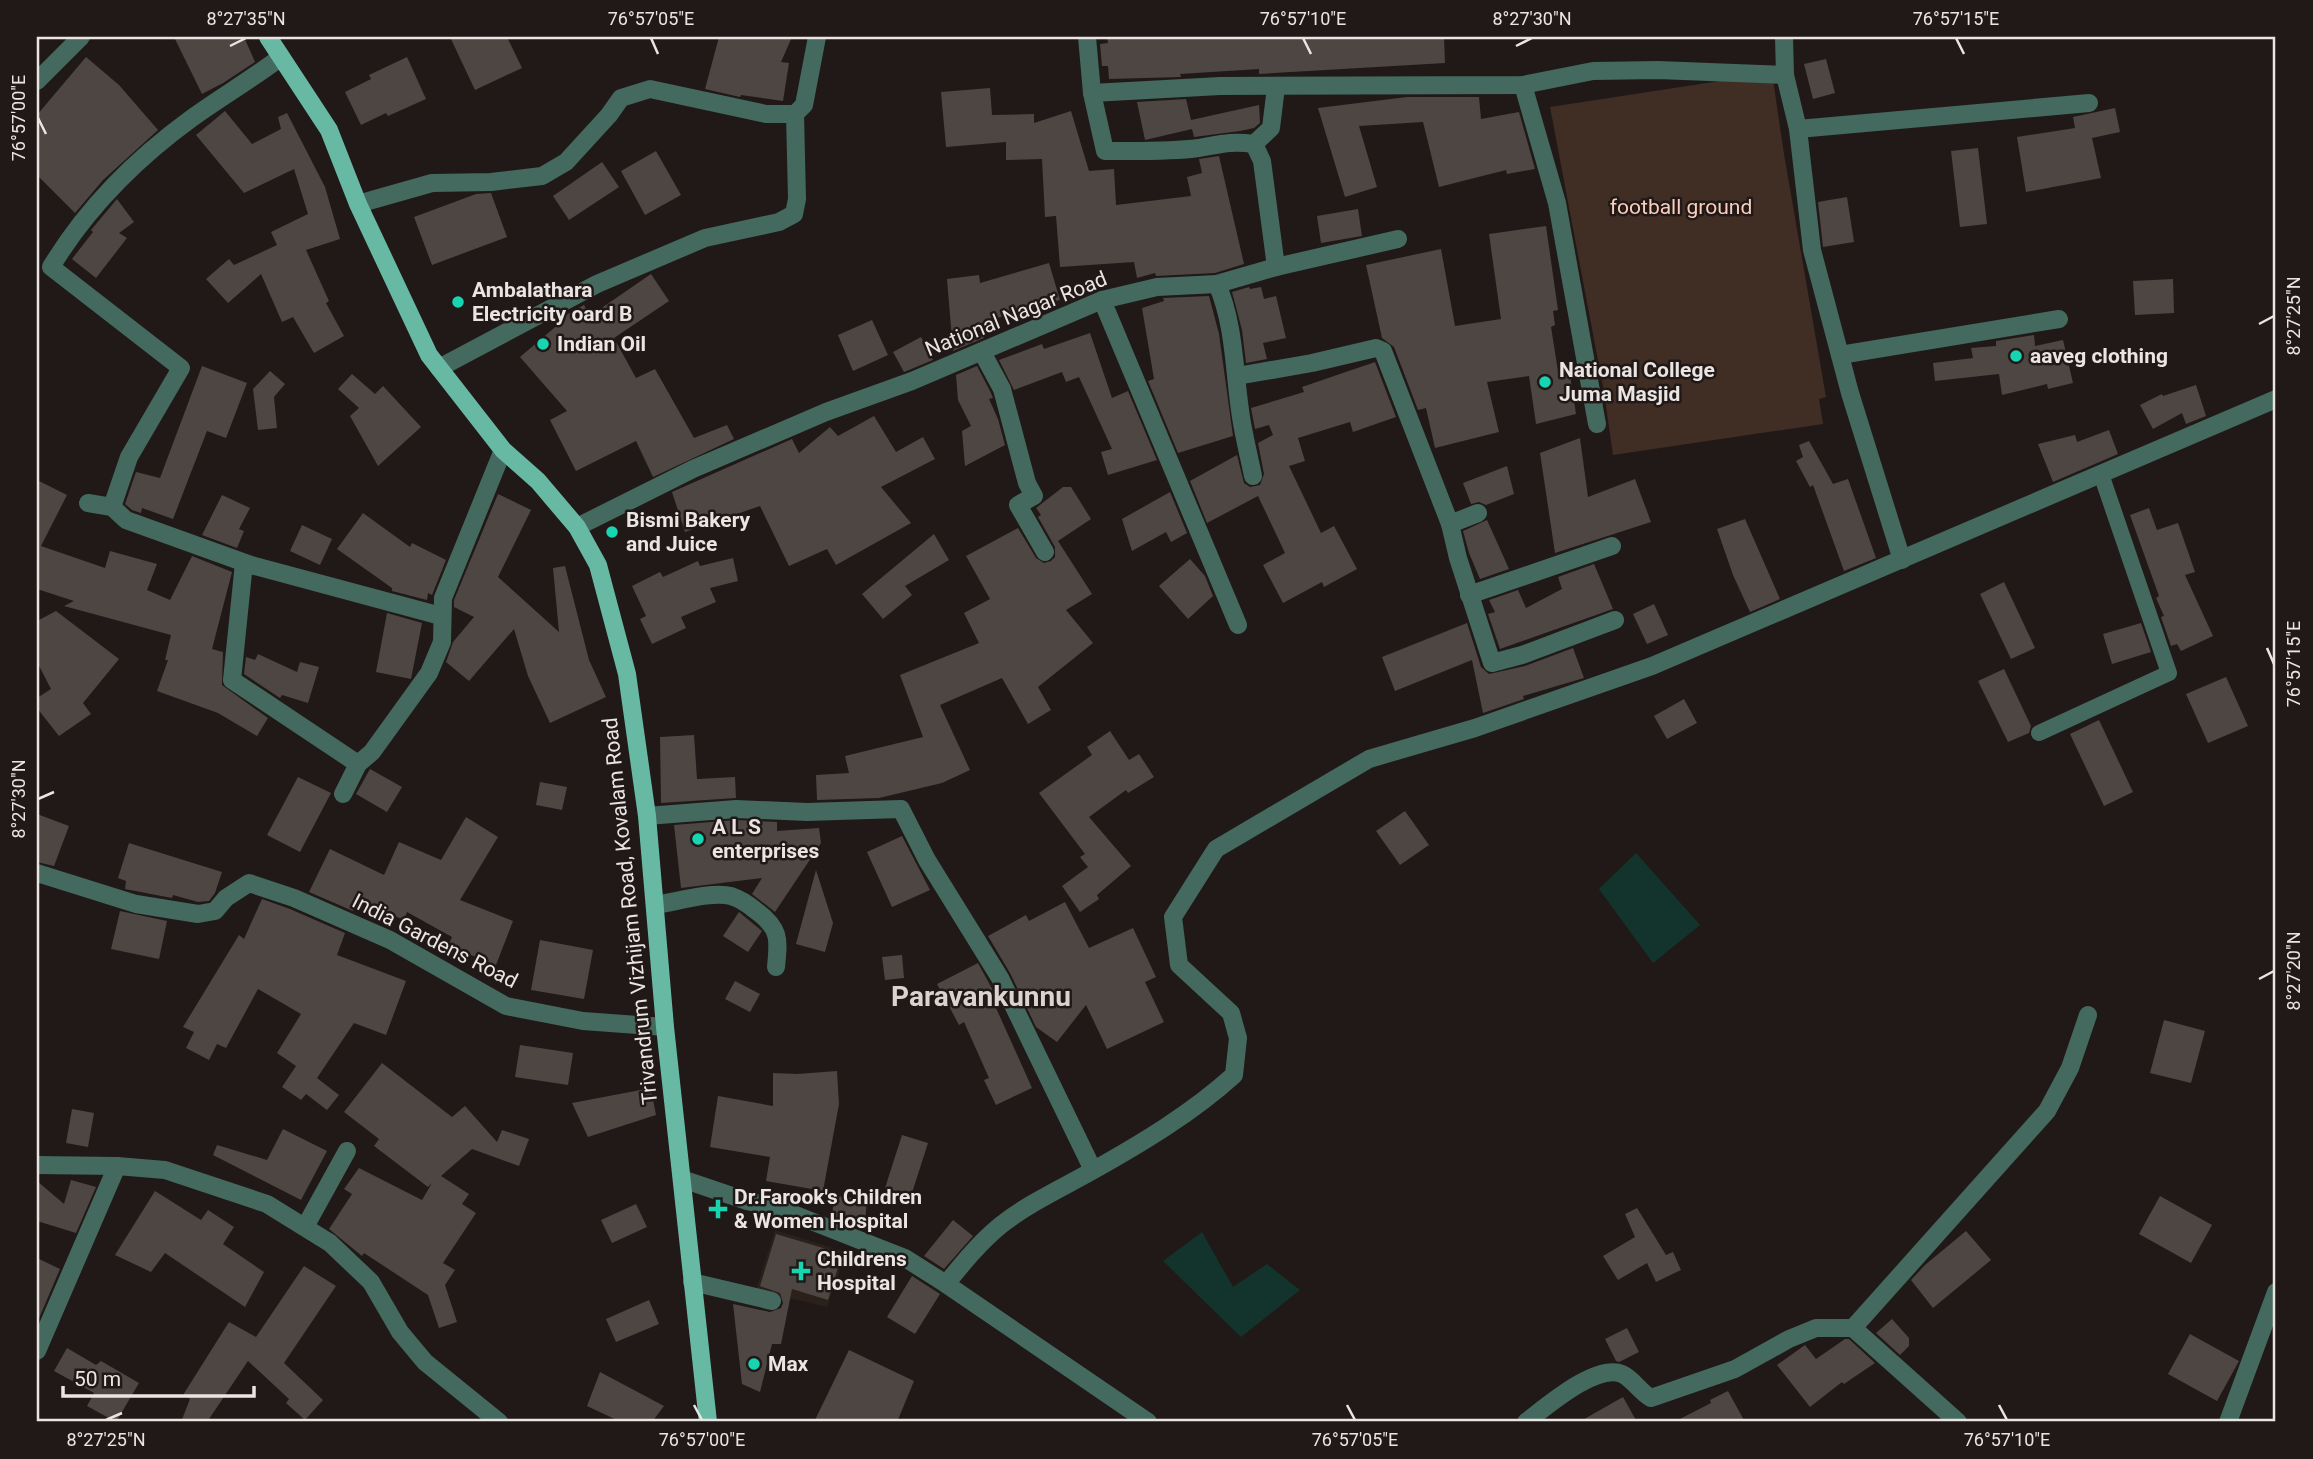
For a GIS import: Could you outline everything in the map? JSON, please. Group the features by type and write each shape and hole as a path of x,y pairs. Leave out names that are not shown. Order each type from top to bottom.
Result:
{"main road":[{"name":"Trivandrum Vizhijam Road, Kovalam Road","path":"268,37 329,130 358,204 429,355 503,450 538,481 577,527 598,565 626,674 647,816 665,1027 708,1422"}],"street":[{"path":"37,81 81,37"},
{"path":"358,204 432,183 491,182 542,176 566,162 621,98 650,89 766,114 795,114 804,105 817,37"},
{"path":"1087,37 1092,93 1105,151 1200,148 1227,142 1254,144 1271,128 1276,88"},
{"path":"1784,37 1785,75 1798,129 1812,250 1840,355 1902,560"},
{"path":"112,508 129,457 181,368 51,267 62,249 116,183 191,119 281,57"},
{"path":"1092,93 1220,86 1276,88 1523,85 1593,71 1658,70 1785,75"},
{"path":"1523,85 1558,203 1597,424"},
{"path":"1798,129 2089,103"},
{"path":"439,368 597,284 705,238 779,222 794,214 797,200 795,114"},
{"path":"1254,144 1262,161 1276,267"},
{"name":"National Nagar Road","path":"577,527 717,459 826,412 912,381 1102,300 1157,287 1217,284 1276,267 1398,239"},
{"path":"1217,284 1231,332 1241,417 1253,476"},
{"path":"1102,300 1238,625"},
{"path":"1840,355 2059,319"},
{"path":"1237,376 1376,348 1383,351 1450,524 1469,595 1492,663 1522,655 1615,620"},
{"path":"982,352 1002,389 1027,482 1034,496 1018,505 1045,552"},
{"path":"946,1284 972,1252 1001,1225 1043,1197 1093,1170 1204,1102 1234,1075 1238,1038 1231,1013 1179,965 1173,917 1216,849 1369,759 1475,728 1652,666 2276,399"},
{"path":"343,794 358,764 372,752 429,673 442,642 443,598 503,450"},
{"path":"88,503 112,508 126,520 244,563 441,616"},
{"path":"1450,524 1478,513"},
{"path":"1469,595 1612,546"},
{"path":"244,563 232,680 358,764"},
{"path":"647,816 736,809 807,813 901,809 927,860 1000,978 1093,1170"},
{"name":"India Gardens Road","path":"37,873 136,904 198,914 215,911 226,898 249,883 294,898 390,940 506,1006 583,1021 665,1027"},
{"path":"655,905 731,896 770,921 778,942 776,967"},
{"path":"1853,1328 2047,1111 2070,1068 2088,1015"},
{"path":"305,1227 347,1151"},
{"path":"37,1165 117,1166 165,1170 267,1204 330,1243 371,1282 400,1332 425,1362 499,1422"},
{"path":"37,1351 117,1166"},
{"path":"682,1179 747,1201 778,1208 905,1258 946,1284 1124,1416 1148,1422"},
{"path":"692,1282 772,1301"},
{"path":"2228,1422 2276,1292"},
{"path":"1526,1422 1573,1388 1598,1374 1613,1371 1624,1375 1651,1398 1735,1369 1789,1339 1816,1328 1853,1328 1958,1422"}],"lane":[{"path":"2039,733 2169,673 2101,474"}],"shaded area":[{"path":"1636,853 1700,925 1653,963 1599,889"},
{"name":"Childrens Hospital","path":"775,1230 846,1252 827,1307 756,1290"},
{"path":"1202,1232 1233,1287 1267,1264 1300,1290 1241,1337 1163,1261"}],"green space":[{"name":"football ground","path":"1772,73 1826,397 1819,399 1823,424 1613,455 1604,392 1550,107"}],"building":[{"path":"174,37 244,37 255,62 202,94"},
{"path":"450,37 507,37 522,68 475,90"},
{"path":"719,37 792,37 781,62 789,63 783,101 740,97 705,89"},
{"path":"1107,37 1444,37 1445,63 1259,74 1259,69 1180,74 1181,77 1109,79 1108,66 1102,66 1100,44 1108,43"},
{"path":"86,57 119,85 158,130 103,180 75,213 37,175 37,115"},
{"path":"407,57 426,99 361,125 345,92 371,79 369,75"},
{"path":"1826,59 1835,93 1813,99 1804,64"},
{"path":"990,88 992,115 1034,114 1034,123 1071,111 1089,171 1114,169 1116,205 1191,196 1187,177 1202,173 1199,159 1219,156 1244,264 1215,273 1156,276 1155,273 1137,278 1134,262 1060,267 1056,216 1045,217 1042,159 1006,160 1006,142 946,147 941,92"},
{"path":"1407,97 1479,97 1481,119 1519,112 1535,169 1507,174 1506,170 1439,187 1423,122 1359,126 1377,187 1345,197 1318,108"},
{"path":"1186,99 1191,120 1259,105 1260,123 1254,128 1240,131 1194,137 1192,129 1145,140 1137,102"},
{"path":"2115,108 2120,132 2092,138 2101,178 2026,192 2017,137 2075,128 2073,117"},
{"path":"225,111 252,144 281,129 278,117 287,113 325,187 340,239 306,250 329,301 326,303 344,336 314,353 293,317 282,322 261,274 228,303 206,279 229,259 234,265 277,245 271,232 308,214 294,169 244,193 196,135"},
{"path":"1978,148 1987,224 1960,227 1951,151"},
{"path":"656,151 681,195 645,215 621,171"},
{"path":"602,162 619,187 569,220 553,196"},
{"path":"491,193 507,237 432,265 414,217 476,194"},
{"path":"1847,197 1854,242 1823,247 1818,202"},
{"path":"117,199 134,222 119,233 127,238 96,278 72,259 93,232 91,230"},
{"path":"1358,209 1362,236 1321,243 1317,216"},
{"path":"1546,226 1558,310 1553,311 1555,325 1551,327 1558,371 1569,369 1576,414 1536,424 1529,376 1487,382 1499,432 1435,448 1426,408 1418,410 1394,347 1382,338 1366,265 1441,249 1455,326 1501,319 1489,234"},
{"path":"1049,263 1060,300 983,322 984,338 953,351 947,279 979,275 980,283"},
{"path":"651,274 669,301 614,338 636,378 655,369 694,438 727,425 734,439 653,477 636,441 576,471 550,420 567,411 520,357 560,323 557,320 584,305 590,316"},
{"path":"2173,279 2174,313 2135,315 2133,281"},
{"path":"1261,287 1264,299 1276,296 1286,338 1263,343 1267,359 1246,363 1242,330 1232,292"},
{"path":"1209,296 1219,334 1233,436 1178,453 1148,381 1154,379 1142,308 1164,301 1163,298"},
{"path":"872,320 888,355 853,371 838,335"},
{"path":"1090,333 1112,398 1128,391 1157,460 1108,475 1101,452 1112,449 1079,377 1066,382 1062,372 1014,390 999,360 1042,344 1044,349"},
{"path":"2034,335 2035,346 2063,340 2073,383 2048,389 2047,384 2002,395 1999,374 1935,381 1933,363 1973,358 1971,348 1996,346 1996,341"},
{"path":"921,337 933,360 904,372 893,352"},
{"path":"1375,362 1396,417 1353,432 1350,422 1298,438 1305,461 1289,466 1321,533 1334,526 1357,569 1324,587 1322,582 1283,603 1263,565 1285,553 1258,496 1207,523 1190,481 1237,455 1244,483 1250,487 1260,485 1264,474 1258,443 1273,435 1269,425 1255,429 1251,408 1304,392 1302,387"},
{"path":"202,366 247,383 226,438 207,431 173,519 142,508 141,513 132,510 125,504 136,472 160,478"},
{"path":"977,366 993,398 989,399 1005,445 965,466 962,431 971,426 958,400 956,375"},
{"path":"270,371 285,384 274,397 277,428 258,430 253,389"},
{"path":"352,374 375,394 383,386 421,427 378,466 350,416 359,408 338,389"},
{"path":"2196,385 2206,416 2186,424 2182,413 2153,429 2140,405 2162,394 2163,396"},
{"path":"874,416 896,452 923,437 935,459 881,487 911,523 836,565 827,549 789,566 760,506 685,532 672,492 792,439 799,453 830,427 838,436"},
{"path":"2109,430 2118,454 2053,482 2038,444 2075,435 2077,442"},
{"path":"1580,438 1588,497 1635,479 1651,522 1555,553 1540,453"},
{"path":"1809,441 1833,484 1848,479 1876,558 1844,571 1813,485 1810,487 1796,461 1803,457 1799,445"},
{"path":"1507,466 1514,494 1486,505 1479,502 1471,504 1463,483"},
{"path":"37,480 67,495 41,546 105,568 110,551 157,564 147,590 170,600 192,556 232,572 212,649 223,652 222,685 268,718 257,736 218,713 157,691 168,660 165,660 171,635 64,606 74,601 37,589"},
{"path":"1063,487 1071,487 1091,519 1058,541 1092,594 1066,610 1093,643 1038,687 1051,710 1028,724 1002,678 940,705 970,770 942,783 879,798 817,800 816,775 849,773 845,756 923,737 900,675 979,643 964,613 990,599 966,556 1018,528 1036,558 1044,563 1051,561 1055,557 1055,547 1038,517 1041,515 1036,508"},
{"path":"1170,492 1187,533 1171,542 1166,532 1132,551 1122,519"},
{"path":"498,494 531,510 498,577 559,632 553,568 565,566 589,660 606,697 550,723 528,676 514,629 469,681 446,662 453,642 474,617 454,607 454,600"},
{"path":"222,495 250,508 239,529 244,531 237,548 202,535"},
{"path":"2149,508 2157,530 2178,523 2195,572 2185,575 2213,636 2181,651 2177,644 2171,646 2161,617 2164,616 2156,598 2159,596 2130,515"},
{"path":"363,513 410,547 412,543 446,560 432,595 428,593 427,600 392,591 392,588 337,549"},
{"path":"1745,519 1780,599 1750,612 1733,575 1717,529"},
{"path":"1487,520 1509,569 1480,579 1463,531"},
{"path":"302,525 332,539 320,565 290,551"},
{"path":"934,534 949,560 905,586 912,595 883,619 862,594"},
{"path":"733,558 738,581 710,588 716,602 681,617 686,628 652,644 640,619 646,616 632,586 660,572 663,577 698,561 700,566"},
{"path":"1190,559 1205,576 1213,596 1188,619 1159,586"},
{"path":"1594,564 1613,609 1500,649 1488,614 1495,612 1489,600 1518,590 1526,608 1562,589 1558,577"},
{"path":"2004,582 2035,648 2011,659 1980,594"},
{"path":"1654,604 1668,635 1647,644 1633,614"},
{"path":"56,611 119,659 83,703 91,714 59,736 37,708 37,698 51,689 37,662 37,621"},
{"path":"387,613 422,623 411,679 376,672"},
{"path":"1467,623 1481,667 1489,674 1525,666 1573,648 1584,678 1523,696 1524,699 1483,713 1472,660 1395,691 1382,657"},
{"path":"2141,623 2151,652 2112,664 2103,634"},
{"path":"258,654 297,672 300,662 319,667 308,703 282,695 280,698 244,674 246,657 255,660"},
{"path":"2004,669 2031,726 2029,733 2008,742 1978,681"},
{"path":"2226,677 2248,726 2208,743 2186,694"},
{"path":"1684,699 1697,723 1667,739 1654,716"},
{"path":"2099,720 2133,792 2104,806 2070,734"},
{"path":"1110,731 1129,760 1139,754 1154,777 1128,793 1126,790 1089,817 1131,866 1097,895 1099,899 1080,912 1062,886 1088,867 1080,857 1085,854 1039,793 1092,755 1087,747"},
{"path":"694,735 697,779 735,777 736,798 661,803 660,737"},
{"path":"370,769 402,787 387,812 356,794"},
{"path":"298,777 331,793 300,852 267,835"},
{"path":"540,782 567,787 562,810 536,805"},
{"path":"1405,811 1429,845 1400,865 1376,831"},
{"path":"37,814 69,826 54,866 37,862"},
{"path":"466,817 498,837 460,900 513,921 496,965 448,946 452,937 407,912 404,920 363,902 361,906 356,903 353,911 309,892 330,849 384,875 399,842 441,860"},
{"path":"736,820 777,822 777,831 819,828 821,843 775,912 752,894 762,878 681,888 674,825"},
{"path":"902,836 930,890 892,907 867,852"},
{"path":"129,843 222,872 215,893 209,901 198,902 173,895 172,898 125,889 126,881 118,878"},
{"path":"816,870 833,923 825,952 796,944"},
{"path":"262,899 345,933 337,955 406,981 386,1035 354,1023 317,1078 339,1095 327,1110 306,1094 301,1100 282,1087 296,1066 277,1053 301,1014 258,989 226,1048 217,1044 209,1060 186,1048 194,1032 183,1027 239,935 244,939"},
{"path":"1065,902 1089,948 1133,928 1156,977 1145,982 1164,1022 1107,1049 1086,1005 1057,1042 1036,1027 1010,973 988,936 1026,915 1029,921"},
{"path":"120,911 167,921 159,959 111,949"},
{"path":"739,912 762,931 748,952 723,936"},
{"path":"540,940 593,950 584,999 531,990"},
{"path":"902,955 904,978 885,980 882,957"},
{"path":"978,963 996,996 988,990 1032,1088 996,1105 984,1080 989,1078 964,1022 959,1025 937,984"},
{"path":"735,981 760,994 750,1012 725,999"},
{"path":"2164,1020 2205,1031 2191,1083 2150,1073"},
{"path":"520,1045 573,1053 568,1085 515,1077"},
{"path":"382,1063 452,1117 465,1106 497,1142 502,1130 529,1139 519,1166 472,1149 441,1176 469,1194 462,1204 476,1213 443,1263 455,1270 445,1285 457,1322 439,1328 428,1295 364,1253 362,1256 329,1229 352,1194 344,1189 359,1168 422,1200 432,1183 428,1187 374,1146 379,1139 344,1112"},
{"path":"837,1071 839,1104 823,1191 766,1181 770,1157 710,1147 718,1096 773,1106 773,1073"},
{"path":"651,1088 656,1115 588,1137 572,1103"},
{"path":"72,1109 94,1113 88,1147 66,1143"},
{"path":"283,1129 327,1151 301,1200 213,1155 217,1145 267,1160"},
{"path":"902,1135 928,1143 911,1196 885,1188"},
{"path":"71,1180 96,1187 76,1233 37,1221 37,1181 64,1204"},
{"path":"155,1191 201,1220 208,1210 234,1227 223,1244 264,1272 245,1307 165,1253 151,1272 115,1255"},
{"path":"834,1196 867,1199 865,1221 832,1217"},
{"path":"2160,1196 2212,1225 2191,1263 2139,1234"},
{"path":"636,1204 647,1227 612,1243 601,1220"},
{"path":"1637,1208 1666,1255 1673,1252 1681,1270 1656,1282 1647,1263 1618,1280 1603,1256 1635,1237 1625,1214"},
{"path":"953,1220 973,1236 944,1269 924,1256"},
{"path":"1966,1231 1991,1260 1933,1308 1911,1280"},
{"path":"776,1234 840,1253 840,1261 828,1300 792,1289 781,1344 772,1344 760,1392 742,1384 733,1304 770,1312 781,1308 783,1303 780,1293 760,1286"},
{"path":"37,1258 60,1269 37,1323"},
{"path":"304,1266 336,1286 284,1363 323,1400 305,1420 286,1403 289,1399 248,1361 207,1422 181,1422 190,1399 183,1395 229,1322 256,1337"},
{"path":"912,1276 940,1294 915,1334 887,1317"},
{"path":"649,1300 659,1324 616,1342 606,1319"},
{"path":"1892,1319 1909,1338 1909,1346 1900,1355 1876,1333"},
{"path":"1627,1328 1639,1352 1619,1362 1605,1339"},
{"path":"2190,1334 2239,1361 2217,1401 2168,1374"},
{"path":"1849,1339 1875,1363 1844,1384 1842,1382 1810,1407 1777,1365 1805,1345 1816,1359"},
{"path":"67,1348 96,1365 101,1361 139,1383 116,1422 87,1406 94,1393 54,1371"},
{"path":"849,1350 914,1381 897,1422 814,1422"},
{"path":"600,1372 664,1406 652,1422 621,1422 587,1406"},
{"path":"1728,1391 1745,1422 1674,1422 1711,1403 1710,1400"},
{"path":"1623,1397 1637,1422 1579,1422"}],"place":[{"name":"Ambalathara Electricity oard B","path":"458,302"},
{"name":"Indian Oil","path":"543,344"},
{"name":"aaveg clothing","path":"2016,356"},
{"name":"National College Juma Masjid","path":"1545,382"},
{"name":"Bismi Bakery and Juice","path":"612,532"},
{"name":"A L S enterprises","path":"698,839"},
{"name":"Dr.Farook's Children & Women Hospital","path":"718,1209"},
{"name":"Childrens Hospital","path":"801,1271"},
{"name":"Max","path":"754,1364"}],"district":[{"name":"Paravankunnu","path":"981,996"}]}
